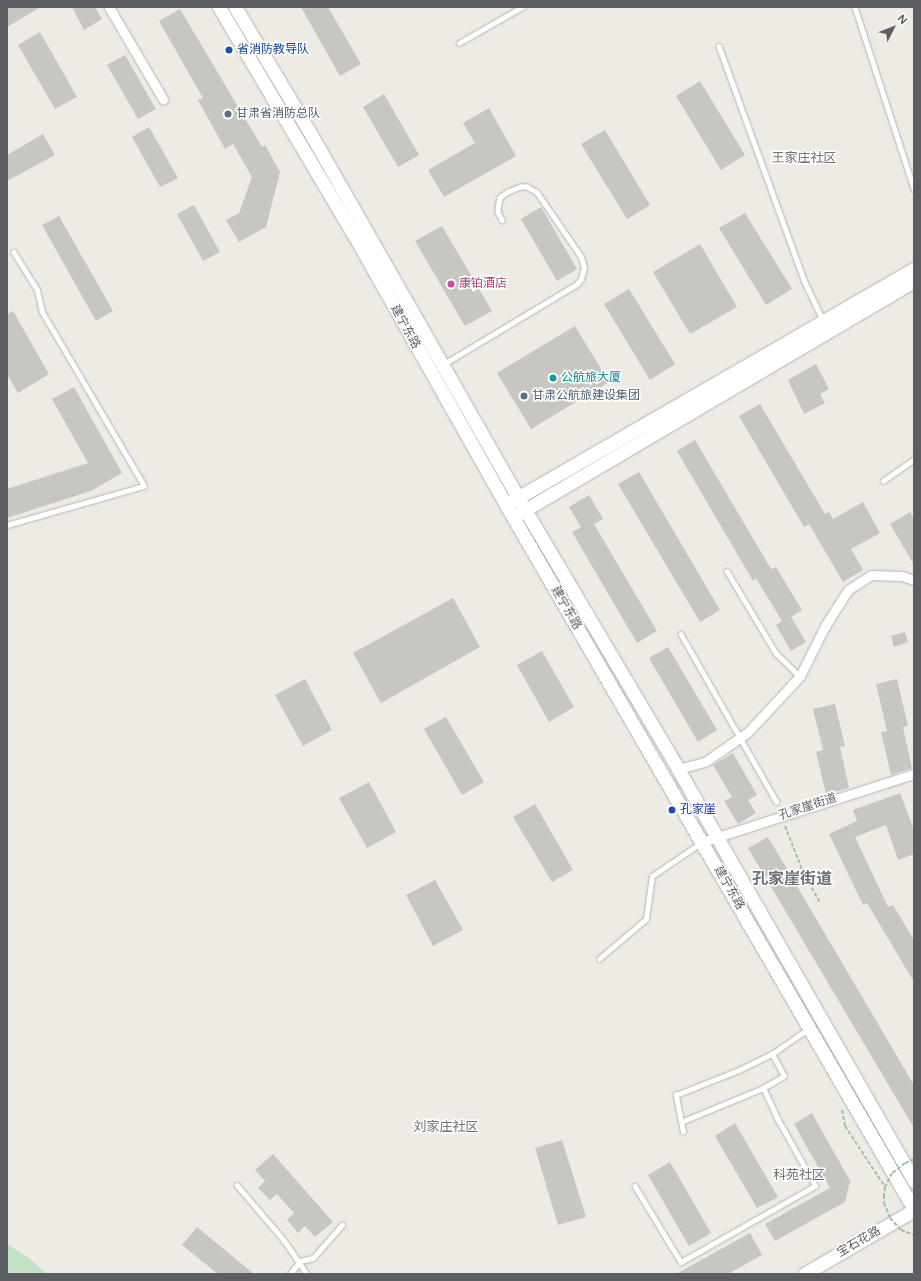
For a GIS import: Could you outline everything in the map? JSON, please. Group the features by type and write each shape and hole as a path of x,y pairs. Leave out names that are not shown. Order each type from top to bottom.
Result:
{"main road":[{"name":"建宁东路","path":"219,7 354,235 506,505 914,1210"},
{"name":"建宁东路","path":"235,7 309,131 518,498 678,769 715,837 914,1181"},
{"path":"506,505 914,269"},
{"path":"513,517 914,281"},
{"name":"宝石花路","path":"804,1274 914,1210"}],"street":[{"path":"110,7 163,99"},
{"path":"678,769 705,762 748,732 800,676 825,626 848,590 871,575 902,576 914,580"},
{"name":"孔家崖街道","path":"702,842 914,774"}],"lane":[{"path":"459,43 522,7"},
{"path":"855,7 914,189"},
{"path":"719,46 804,280 824,321"},
{"path":"442,364 578,284 581,280 584,268 581,257 537,193 527,187 521,187 508,192 500,198 498,212 502,220"},
{"path":"7,525 144,486 42,312 37,290 14,253"},
{"path":"883,480 914,459"},
{"path":"727,571 776,653 800,676"},
{"path":"682,634 777,802"},
{"path":"599,959 646,919 652,876 702,842"},
{"path":"683,1132 676,1095 739,1070 772,1054 809,1028"},
{"path":"681,1122 763,1088 784,1076 772,1054"},
{"path":"635,1186 681,1262 815,1186 778,1120 763,1088"},
{"path":"236,1185 284,1240 300,1261 307,1274"},
{"path":"290,1274 300,1261 312,1258 342,1225"}],"path":[{"path":"780,816 803,872 820,903"},
{"path":"845,1126 885,1187"},
{"path":"914,1159 898,1167 892,1173 885,1187 884,1203 890,1218 902,1230 914,1235"}],"green space":[{"path":"7,1244 29,1258 47,1274 7,1274"}],"building":[{"path":"7,7 41,7 7,27"},
{"path":"72,7 95,7 102,19 84,30"},
{"path":"301,7 328,7 361,64 340,76"},
{"path":"180,9 262,147 265,145 280,172 266,227 239,242 226,220 239,213 252,177 233,144 225,149 198,100 203,98 159,21"},
{"path":"40,32 77,97 55,109 18,45"},
{"path":"125,55 156,109 138,119 107,65"},
{"path":"700,81 745,155 721,170 676,96"},
{"path":"384,94 419,155 398,167 363,107"},
{"path":"489,108 516,156 444,197 428,170 475,143 463,123"},
{"path":"149,127 178,178 160,187 132,137"},
{"path":"605,130 650,205 627,219 581,144"},
{"path":"43,134 55,155 7,181 7,155"},
{"path":"194,205 220,252 203,261 177,214"},
{"path":"541,207 577,269 557,281 521,219"},
{"path":"745,213 792,289 766,305 719,228"},
{"path":"59,216 113,311 96,321 42,225"},
{"path":"442,226 492,311 465,326 415,241"},
{"path":"700,244 737,307 690,334 653,272"},
{"path":"629,289 675,364 650,380 604,304"},
{"path":"13,311 49,374 18,393 7,374 7,314"},
{"name":"公航旅大厦","path":"575,326 609,382 531,429 497,373"},
{"path":"816,364 829,389 820,394 825,403 804,414 788,380"},
{"path":"74,387 122,473 91,491 7,518 7,489 88,463 52,399"},
{"path":"760,404 825,514 829,512 833,519 863,502 880,533 851,549 863,570 843,582 809,524 804,527 739,416"},
{"path":"695,440 771,569 776,567 802,610 791,617 806,642 791,651 776,625 782,621 756,578 753,581 677,451"},
{"path":"639,472 720,610 700,622 618,484"},
{"path":"589,495 603,519 594,524 657,631 637,643 572,532 581,527 569,507"},
{"path":"910,512 914,519 914,565 890,524"},
{"path":"453,598 480,647 381,703 353,653"},
{"path":"905,632 908,642 894,647 891,636"},
{"path":"668,647 717,730 698,742 649,658"},
{"path":"542,651 574,707 549,722 517,665"},
{"path":"305,679 332,730 303,746 275,695"},
{"path":"897,679 908,726 903,727 912,768 891,775 881,732 887,731 876,684"},
{"path":"835,704 845,746 840,747 849,788 826,794 816,752 823,750 813,709"},
{"path":"446,717 484,782 462,795 424,729"},
{"path":"733,753 757,795 748,800 756,813 738,824 724,801 732,797 713,765"},
{"path":"369,782 396,832 367,848 339,798"},
{"path":"900,793 914,830 914,854 898,860 886,825 855,837 888,907 893,905 914,940 914,982 867,903 863,905 829,834 857,821 853,810"},
{"path":"535,804 573,870 552,882 513,817"},
{"path":"768,837 914,1085 914,1128 748,848"},
{"path":"435,880 463,930 433,946 406,895"},
{"path":"812,1113 850,1181 845,1202 775,1241 765,1224 830,1188 794,1124"},
{"path":"735,1123 778,1197 757,1208 715,1136"},
{"path":"562,1140 586,1217 558,1225 535,1148"},
{"path":"273,1154 333,1222 315,1237 305,1226 298,1233 287,1220 294,1213 277,1194 270,1200 258,1188 265,1181 255,1170"},
{"path":"670,1162 711,1233 689,1246 648,1175"},
{"path":"197,1227 254,1274 218,1274 182,1245"},
{"path":"750,1233 762,1255 728,1274 676,1274"}],"place":[{"name":"省消防教导队","path":"229,50"},
{"name":"甘肃省消防总队","path":"228,114"},
{"name":"康铂酒店","path":"451,284"},
{"name":"公航旅大厦","path":"553,378"},
{"name":"甘肃公航旅建设集团","path":"524,396"},
{"name":"孔家崖","path":"672,810"}],"district":[{"name":"王家庄社区","path":"804,158"},
{"name":"孔家崖街道","path":"792,879"},
{"name":"刘家庄社区","path":"446,1127"},
{"name":"科苑社区","path":"799,1175"}]}
